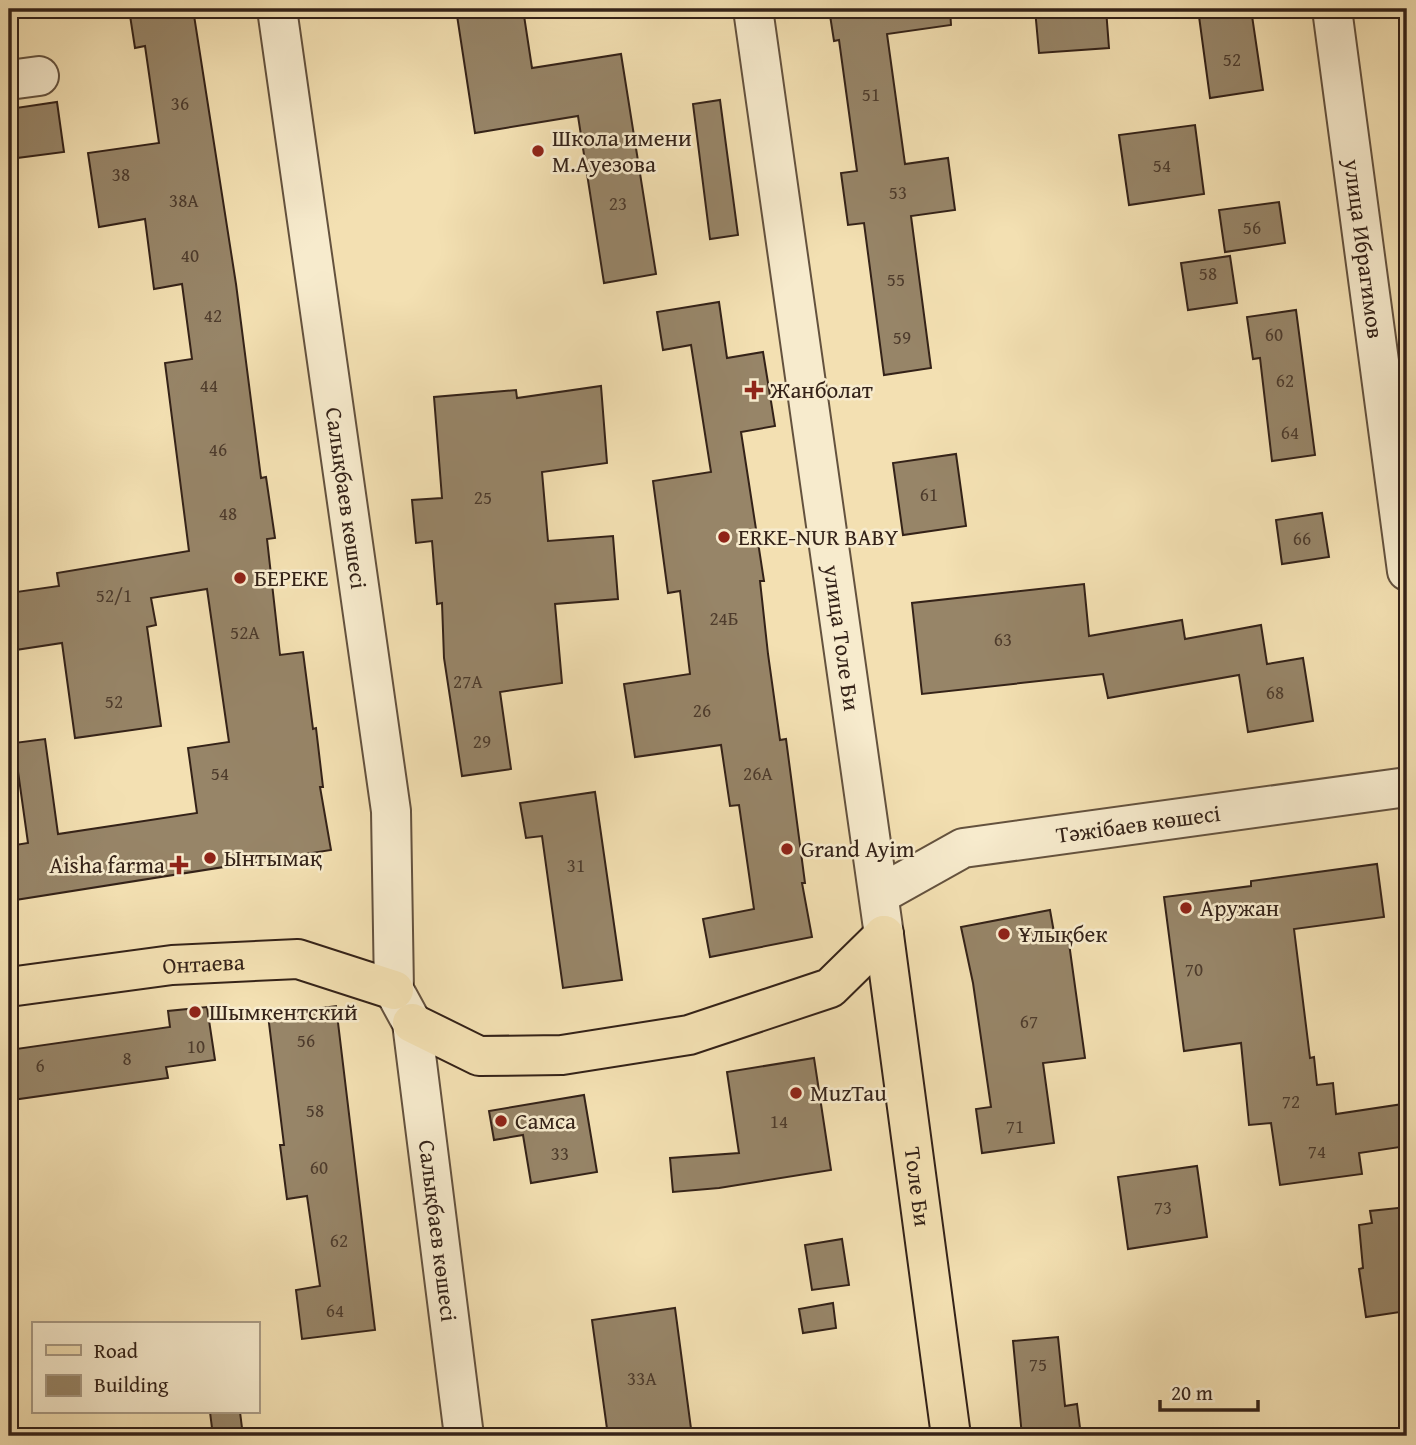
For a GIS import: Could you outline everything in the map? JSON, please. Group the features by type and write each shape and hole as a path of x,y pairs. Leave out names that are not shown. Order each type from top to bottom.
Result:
{"main road":[{"path":"412,1023 479,1056 562,1055 689,1035 830,988 884,935"},
{"name":"Толе Би","path":"884,935 951,1436"},
{"name":"Онтаева","path":"9,987 172,965 298,959 394,990"}],"street":[{"name":"Салықбаев көшесі","path":"277,9 391,811 394,990"},
{"name":"улица Толе Би","path":"753,9 884,935"},
{"name":"улица Ибрагимов","path":"1332,9 1407,571"},
{"name":"Тәжібаев көшесі","path":"879,895 964,848 1407,788"},
{"path":"394,990 412,1023"},
{"name":"Салықбаев көшесі","path":"412,1023 464,1436"}],"building":[{"path":"129,9 193,9 236,284 261,478 266,477 275,538 267,539 280,655 303,652 313,729 316,728 323,787 320,787 331,850 9,901 9,846 28,843 14,743 45,739 58,834 197,813 188,748 229,742 207,589 151,598 156,625 147,627 161,726 75,738 62,643 9,651 9,593 59,586 57,573 189,551 165,363 192,359 182,284 154,289 145,219 99,227 88,153 159,143 145,46 135,48"},
{"name":"Школа имени М.Ауезова","path":"456,9 523,9 532,68 621,54 656,274 604,283 578,116 475,133"},
{"path":"829,9 950,9 951,25 887,34 905,164 948,158 955,210 911,216 931,368 884,375 864,223 848,225 841,173 857,171 839,40 834,41"},
{"path":"1035,9 1106,9 1109,48 1039,53"},
{"path":"1198,9 1251,9 1263,90 1210,98"},
{"path":"720,100 738,235 710,239 693,104"},
{"path":"57,102 64,152 9,159 9,109"},
{"path":"1195,125 1204,194 1129,205 1119,135"},
{"path":"1279,202 1285,243 1225,252 1219,210"},
{"path":"1230,256 1237,303 1188,310 1181,263"},
{"path":"719,302 727,358 763,352 775,426 741,432 764,581 760,581 780,740 786,739 805,883 802,883 812,937 710,957 703,919 754,909 739,805 730,806 721,745 635,757 624,684 690,674 680,591 668,593 653,481 711,472 691,345 663,350 657,312"},
{"path":"1296,310 1315,455 1272,461 1260,358 1253,359 1247,317"},
{"path":"601,386 607,463 542,472 548,541 613,536 618,599 555,604 562,683 500,692 511,769 462,776 444,658 442,603 437,604 432,541 416,543 412,500 442,498 434,397 516,390 517,398"},
{"path":"956,454 966,526 903,535 893,463"},
{"path":"1322,513 1329,557 1282,564 1276,520"},
{"path":"1084,584 1089,636 1182,620 1185,639 1261,625 1267,664 1303,658 1313,721 1248,732 1239,675 1108,698 1103,674 922,694 912,603"},
{"path":"595,792 622,980 563,988 542,836 526,838 520,803"},
{"path":"1377,864 1384,917 1294,929 1310,1058 1314,1057 1317,1085 1333,1083 1336,1114 1403,1104 1407,1146 1359,1153 1362,1174 1280,1185 1271,1123 1249,1125 1241,1043 1184,1051 1164,897 1251,886 1251,881"},
{"path":"1050,910 1055,938 1068,936 1085,1058 1043,1063 1054,1143 982,1153 976,1109 991,1107 973,983 961,927"},
{"path":"336,1006 375,1330 302,1339 296,1290 320,1286 307,1196 287,1199 280,1145 284,1145 268,1015"},
{"path":"207,1007 215,1060 166,1067 168,1078 12,1100 9,1050 170,1027 168,1011"},
{"path":"814,1058 831,1170 719,1188 673,1192 670,1158 739,1153 727,1072"},
{"path":"584,1095 597,1172 531,1183 523,1135 494,1140 489,1111"},
{"path":"1197,1166 1207,1237 1128,1249 1118,1177"},
{"path":"1407,1207 1407,1311 1366,1317 1359,1269 1363,1268 1359,1225 1372,1223 1370,1211"},
{"path":"842,1239 849,1285 812,1290 805,1245"},
{"path":"833,1303 836,1328 803,1333 799,1309"},
{"path":"675,1308 692,1436 608,1436 592,1320"},
{"path":"1058,1337 1065,1406 1077,1404 1081,1436 1022,1436 1013,1341"},
{"path":"210,1414 240,1414 243,1436 213,1436"}],"place":[{"name":"Школа имени М.Ауезова","path":"538,151"},
{"name":"Жанболат","path":"754,390"},
{"name":"ERKE-NUR BABY","path":"724,537"},
{"name":"БЕРЕКЕ","path":"240,578"},
{"name":"Grand Ayim","path":"787,849"},
{"name":"Ынтымақ","path":"210,858"},
{"name":"Aisha farma","path":"179,865"},
{"name":"Аружан","path":"1186,908"},
{"name":"Ұлықбек","path":"1004,934"},
{"name":"Шымкентский","path":"195,1012"},
{"name":"MuzTau","path":"796,1093"},
{"name":"Самса","path":"501,1121"}]}
